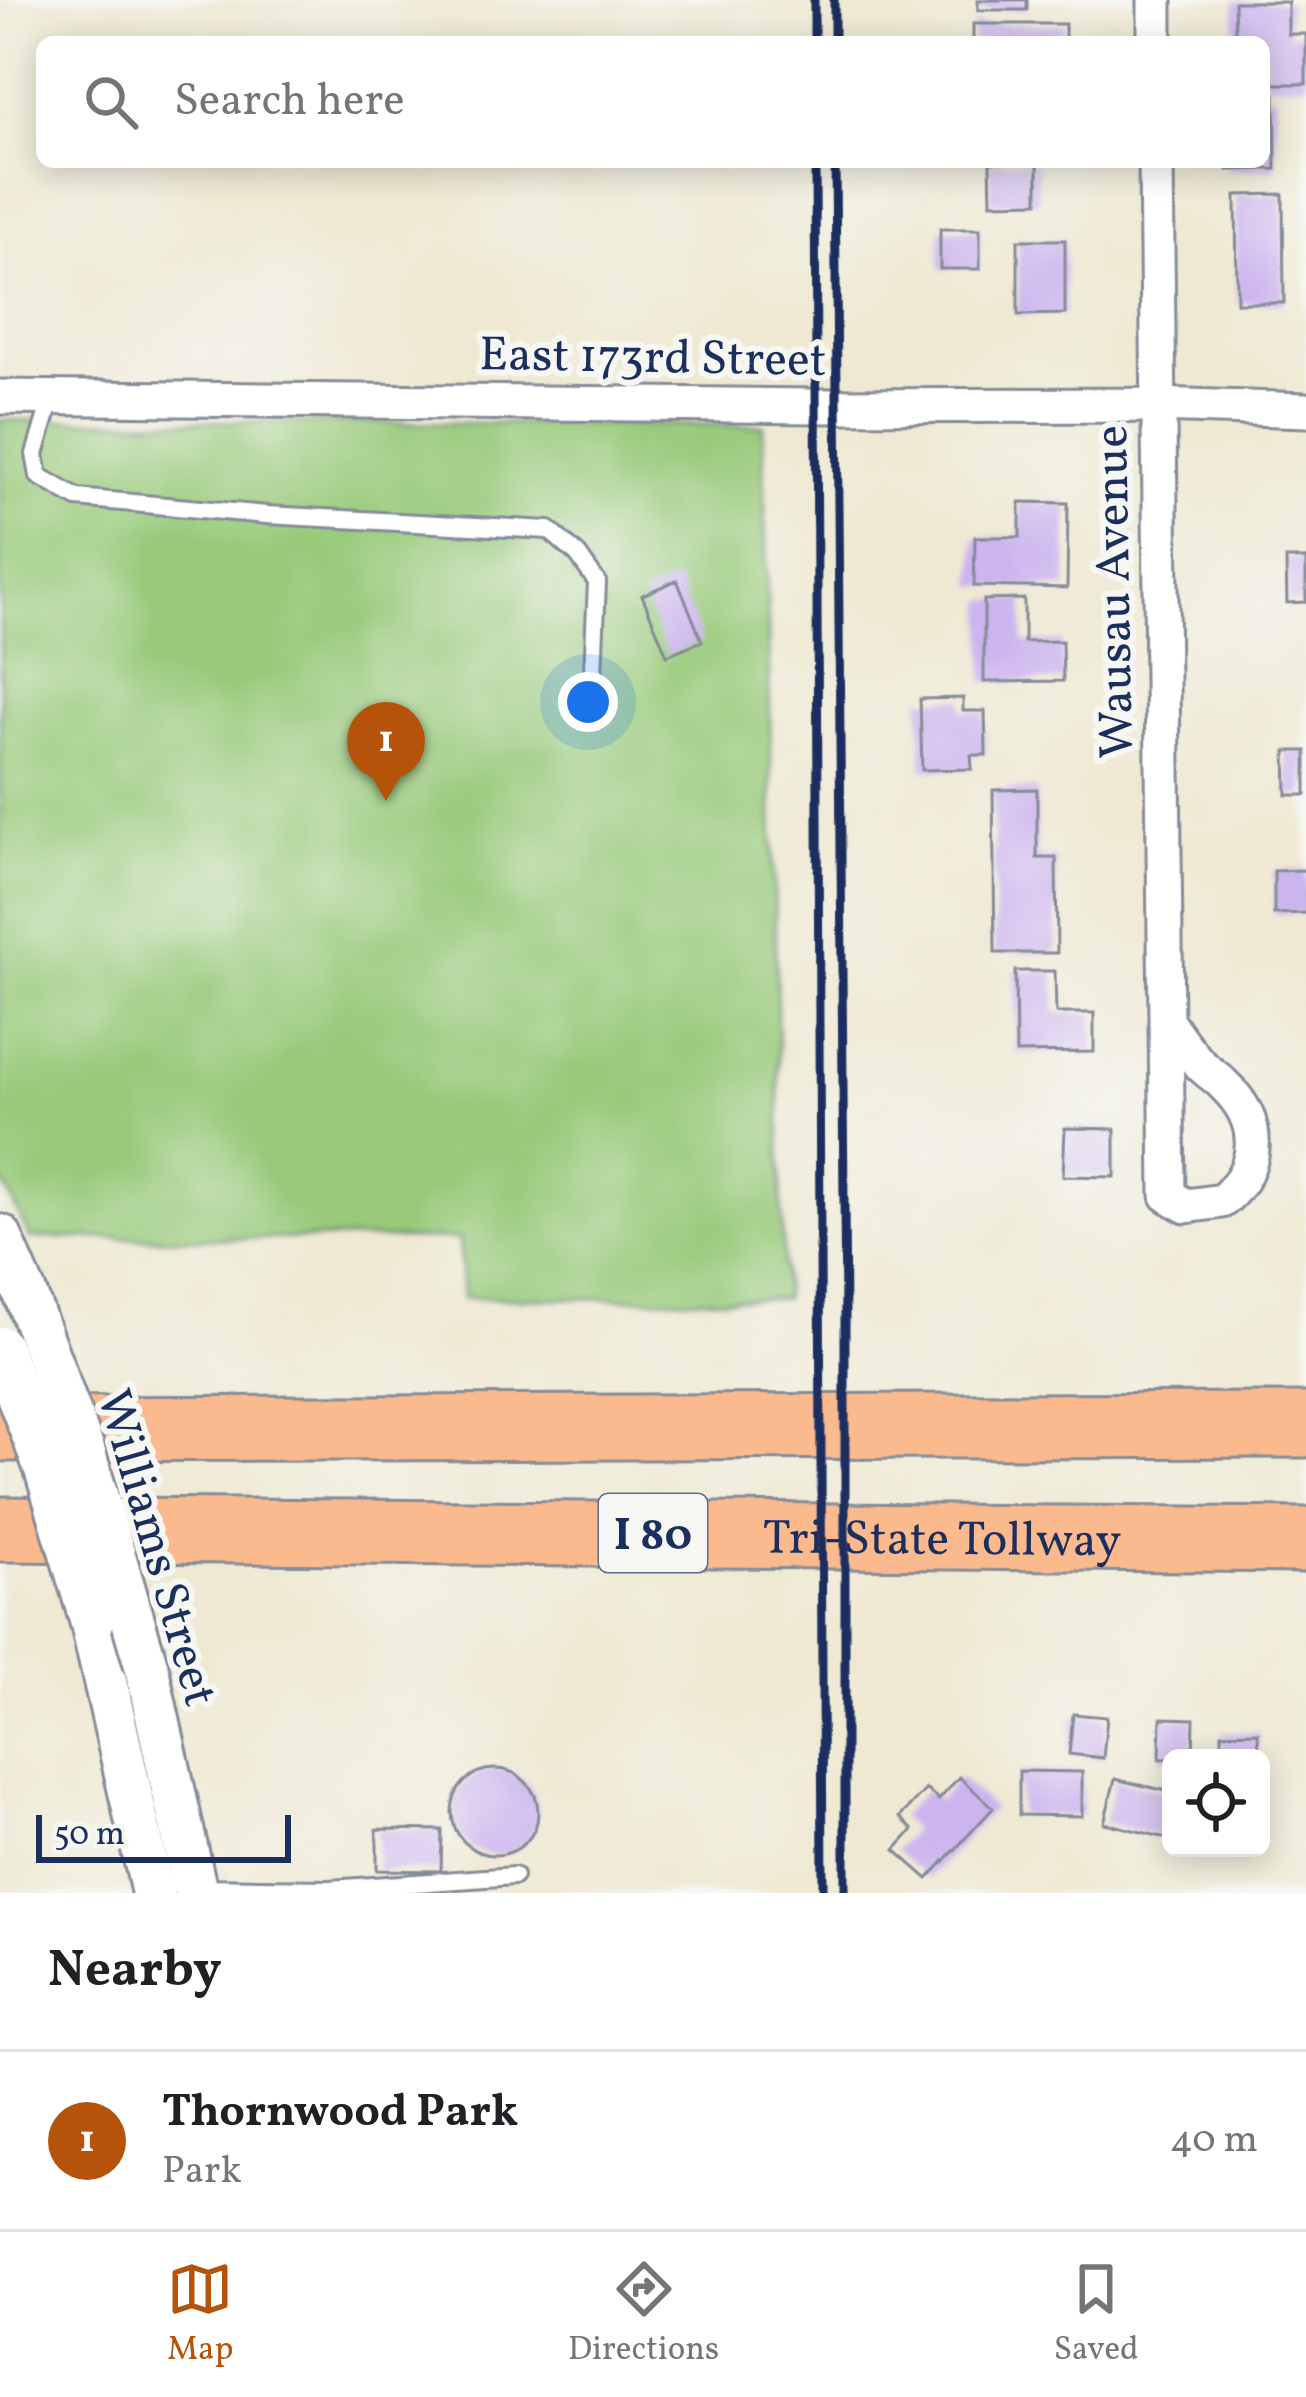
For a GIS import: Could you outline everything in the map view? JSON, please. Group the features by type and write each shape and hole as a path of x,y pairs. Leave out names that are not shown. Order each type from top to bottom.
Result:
{"highway":[{"name":"I 80","path":"0,1429 1306,1425"},
{"name":"Tri-State Tollway","path":"0,1529 1306,1540"}],"street":[{"path":"1155,0 1155,36"},
{"name":"Wausau Avenue","path":"1156,168 1168,1195 1186,1206 1222,1201 1245,1173 1253,1154 1253,1130 1247,1112 1203,1068 1166,1020"},
{"name":"East 173rd Street","path":"0,397 1306,410"},
{"name":"Williams Street","path":"0,1236 82,1450 146,1665 196,1890"},
{"name":"Williams Street","path":"0,1348 46,1469 92,1622 153,1893"}],"lane":[{"path":"52,396 35,454 39,476 77,498 267,515 549,530 578,555 597,583 591,719"},
{"path":"153,1893 330,1889 514,1876"}],"green space":[{"path":"0,420 763,425 784,1299 463,1298 459,1239 30,1238 0,1176"}],"building":[{"path":"978,0 1027,0 1027,10 978,10"},
{"path":"1234,2 1288,2 1288,34 1306,34 1306,84 1270,84 1270,36 1228,36 1235,33"},
{"path":"973,24 1065,24 1065,36 973,36"},
{"path":"1270,94 1275,94 1276,169 1228,170 1270,168"},
{"path":"990,168 1038,168 1038,202 991,203"},
{"path":"1283,194 1284,303 1237,303 1236,195"},
{"path":"940,229 980,229 980,269 940,269"},
{"path":"1018,240 1065,240 1065,314 1018,315"},
{"path":"1020,502 1068,503 1067,588 974,586 975,537 1020,537"},
{"path":"1286,559 1306,559 1306,602 1287,603"},
{"path":"677,580 702,641 667,655 642,595"},
{"path":"1024,599 1024,642 1062,641 1063,681 984,682 984,600"},
{"path":"963,698 963,711 985,711 986,755 971,755 972,769 922,770 920,699"},
{"path":"1286,751 1306,751 1306,795 1287,795"},
{"path":"1037,789 1037,858 1056,858 1057,953 995,953 993,790"},
{"path":"1306,870 1306,913 1274,914 1274,871"},
{"path":"1015,971 1055,971 1056,1013 1094,1013 1094,1052 1016,1053"},
{"path":"1065,1128 1115,1129 1115,1177 1063,1176"},
{"path":"1073,1714 1107,1717 1103,1758 1069,1754"},
{"path":"1161,1718 1194,1719 1193,1749 1162,1749 1160,1759"},
{"path":"1258,1732 1259,1749 1222,1749 1222,1733"},
{"path":"495,1769 526,1781 538,1812 526,1843 495,1855 464,1843 452,1812 464,1781"},
{"path":"1019,1771 1082,1772 1082,1816 1019,1815"},
{"path":"959,1777 993,1808 928,1879 895,1850 913,1830 900,1817 926,1789 939,1800"},
{"path":"1115,1779 1162,1790 1162,1837 1104,1823"},
{"path":"377,1829 442,1830 441,1871 377,1870"}],"railway":[{"path":"814,0 814,36"},
{"path":"834,0 834,36"},
{"path":"815,168 823,1893"},
{"path":"835,168 845,1893"}],"place":[{"name":"Thornwood Park","path":"386,801"}]}
